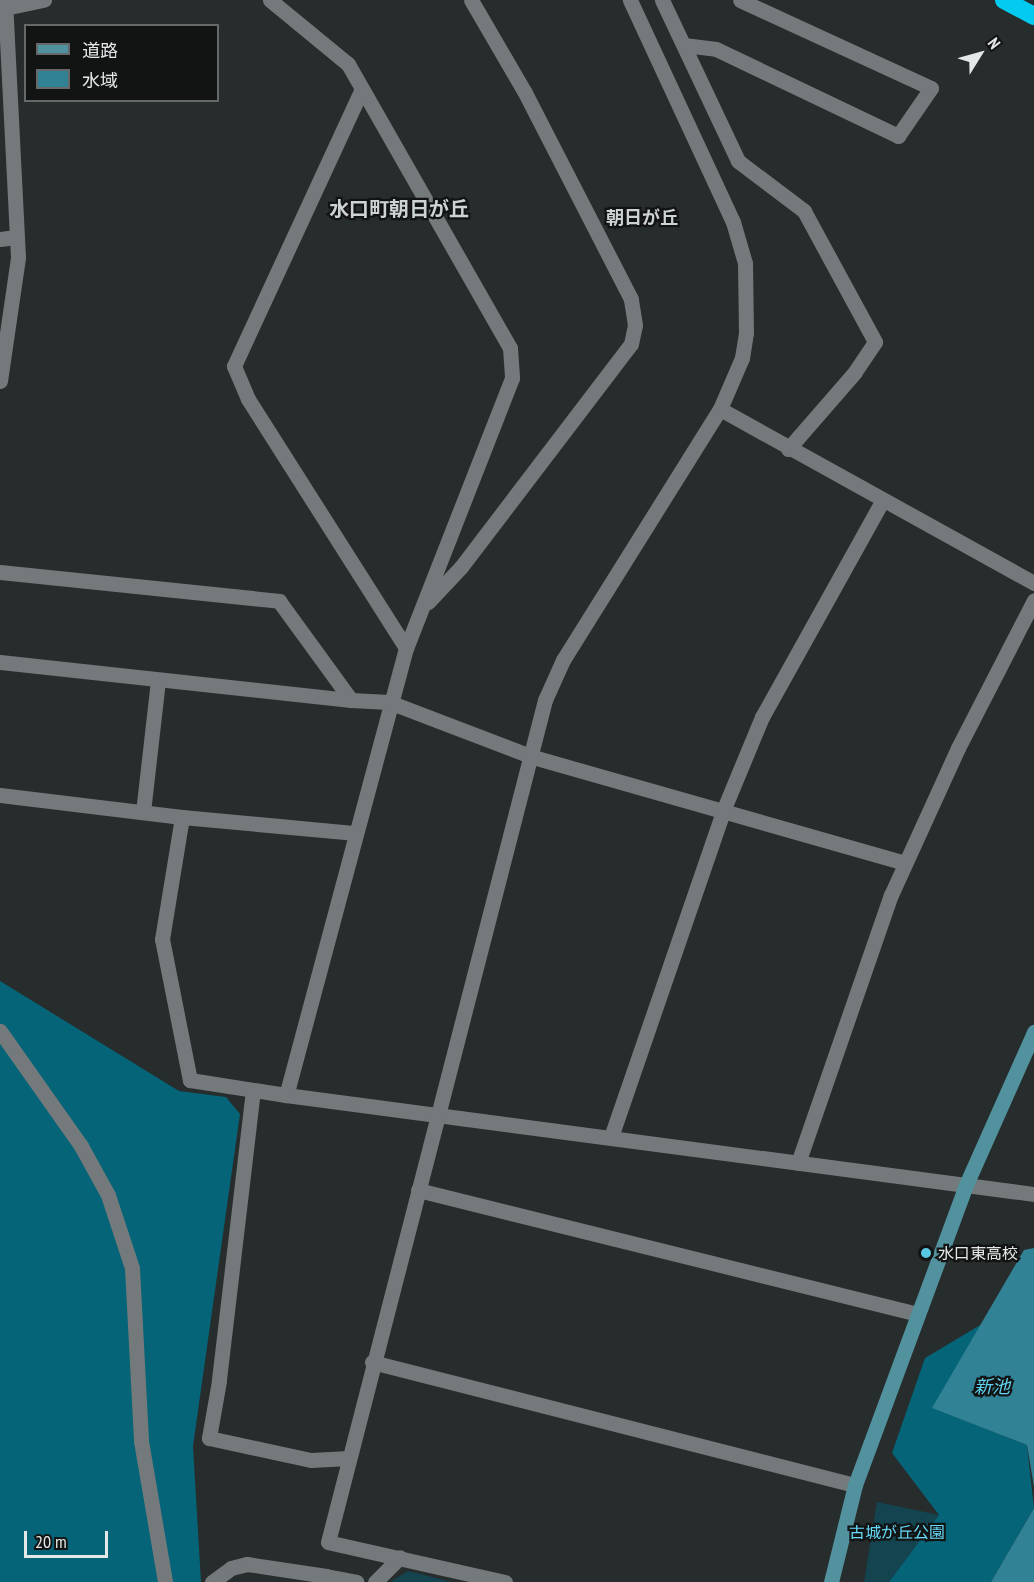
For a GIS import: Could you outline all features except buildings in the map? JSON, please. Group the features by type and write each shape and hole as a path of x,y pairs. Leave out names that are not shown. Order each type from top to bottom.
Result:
{"highway":[{"path":"1004,0 1034,16"}],"street":[{"path":"0,380 6,299 18,257 4,4 44,0"},
{"path":"270,0 332,47 348,64 510,348 512,378 498,421 406,648 353,833 286,1095"},
{"path":"422,608 461,567 631,344 635,325 631,298 524,91 471,0"},
{"path":"505,1582 328,1542 372,1362 533,757 545,700 563,660 720,409 734,384 744,350 745,262 733,222 630,0"},
{"path":"662,0 738,162 804,212 875,342 855,372 788,449"},
{"path":"684,45 716,49 898,136 931,88 740,0"},
{"path":"361,90 234,366 248,399 406,648"},
{"path":"0,239 16,237"},
{"path":"720,409 788,449 1034,583"},
{"path":"611,1137 723,811 762,717 882,500"},
{"path":"0,572 279,601 351,700"},
{"path":"798,1162 905,863 1034,600"},
{"path":"0,662 351,700 389,702 533,757 905,863"},
{"path":"143,812 158,680"},
{"path":"0,795 182,817 353,833"},
{"path":"182,817 162,939 190,1080 286,1095 1034,1194"},
{"path":"0,1031 81,1146 108,1195 132,1268 141,1441 165,1582"},
{"path":"831,1582 855,1485 965,1186 1034,1032"},
{"path":"253,1090 219,1381 209,1438 311,1460 349,1458"},
{"path":"418,1190 918,1314"},
{"path":"372,1362 855,1485"},
{"path":"375,1582 400,1557"},
{"path":"212,1582 231,1568 247,1564 326,1579 356,1582"}],"green space":[{"name":"古城が丘公園","path":"877,1502 939,1515 889,1582 864,1582"},
{"path":"408,1571 452,1582 390,1582"}],"shaded area":[{"path":"0,981 179,1091 226,1097 240,1114 193,1446 201,1582 0,1582"},
{"path":"982,1324 933,1408 1027,1445 1034,1508 991,1582 889,1582 939,1515 892,1453 925,1358"}],"water":[{"name":"新池","path":"1034,1248 1034,1487 1027,1445 932,1408 1024,1250"},
{"path":"1034,1508 1034,1582 991,1582"}],"place":[{"name":"水口東高校","path":"926,1253"}],"district":[{"name":"水口町朝日が丘","path":"399,209"},
{"name":"朝日が丘","path":"642,218"}]}
